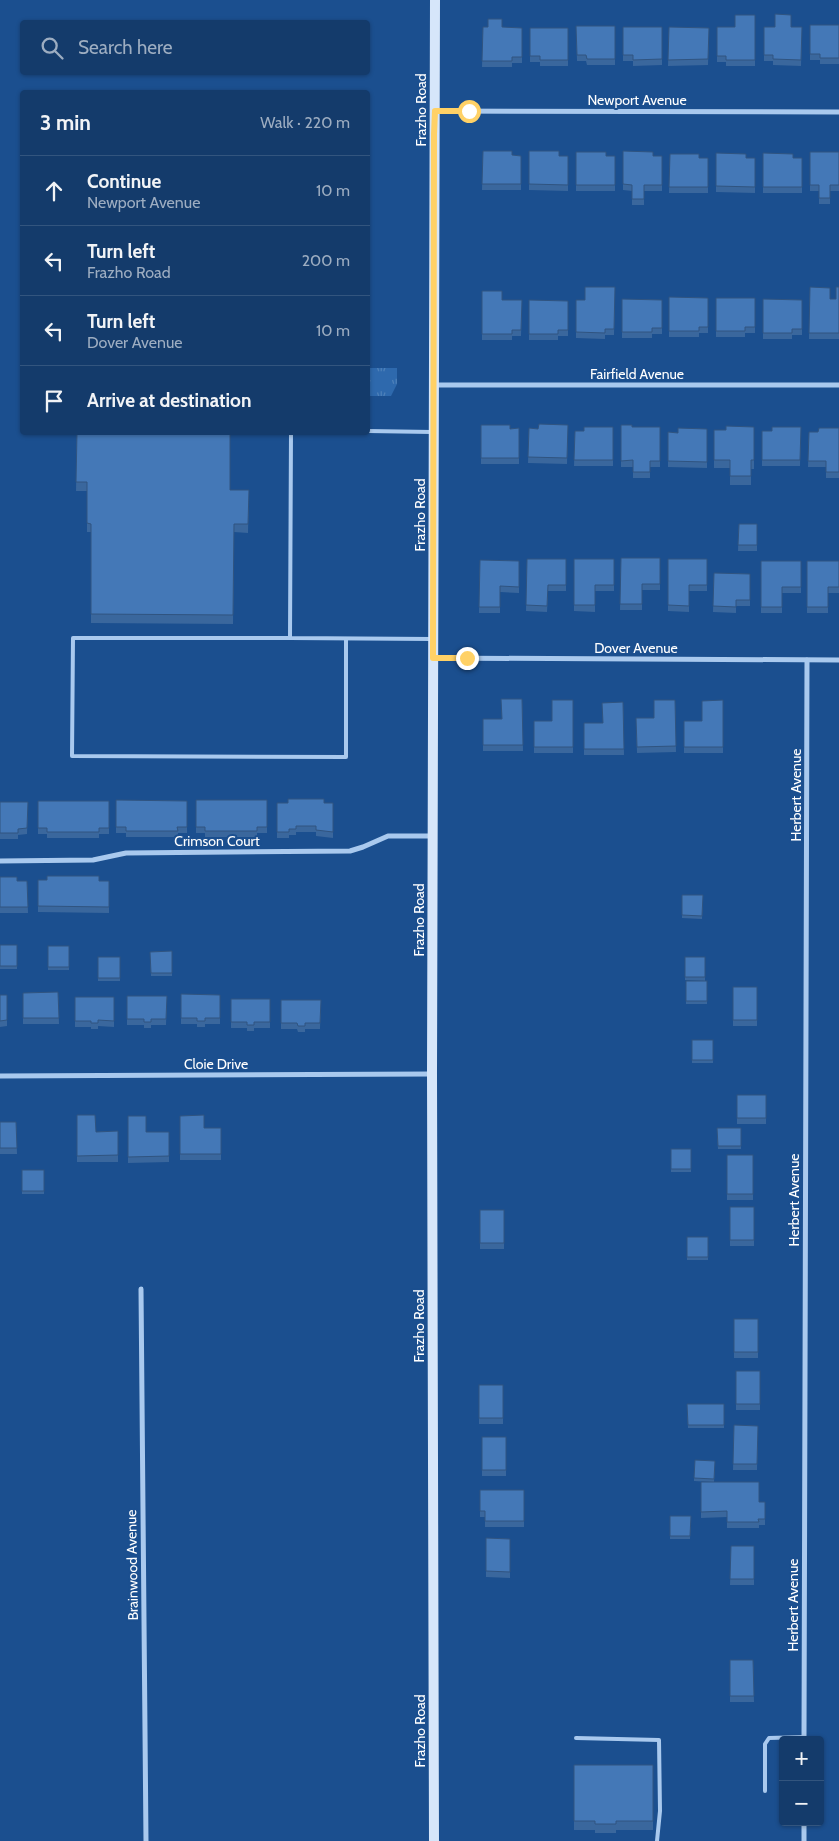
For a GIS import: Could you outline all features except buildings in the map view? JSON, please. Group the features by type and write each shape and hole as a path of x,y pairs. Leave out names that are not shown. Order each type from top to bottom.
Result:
{"street":[{"name":"Frazho Road","path":"434,0 432,836 434,1841"},
{"name":"Newport Avenue","path":"435,111 839,112"},
{"name":"Fairfield Avenue","path":"434,385 839,385"},
{"name":"Dover Avenue","path":"433,658 839,660"},
{"name":"Herbert Avenue","path":"804,1736 807,660"},
{"name":"Crimson Court","path":"0,861 93,860 126,853 350,851 388,836 432,836"},
{"name":"Cloie Drive","path":"0,1076 432,1074"},
{"name":"Brainwood Avenue","path":"141,1288 146,1841"},
{"path":"804,1826 804,1841"}],"lane":[{"path":"370,431 434,432"},
{"path":"290,638 291,435"},
{"path":"346,639 346,757 72,756 73,638 433,639"},
{"path":"576,1738 659,1740 660,1811 657,1841"},
{"path":"765,1791 765,1744 769,1738 779,1738"}],"green space":[{"path":"370,368 397,368 397,384 391,396 370,396"}],"route":[{"path":"467,658 433,658 434,134 435,111 469,111"}]}
